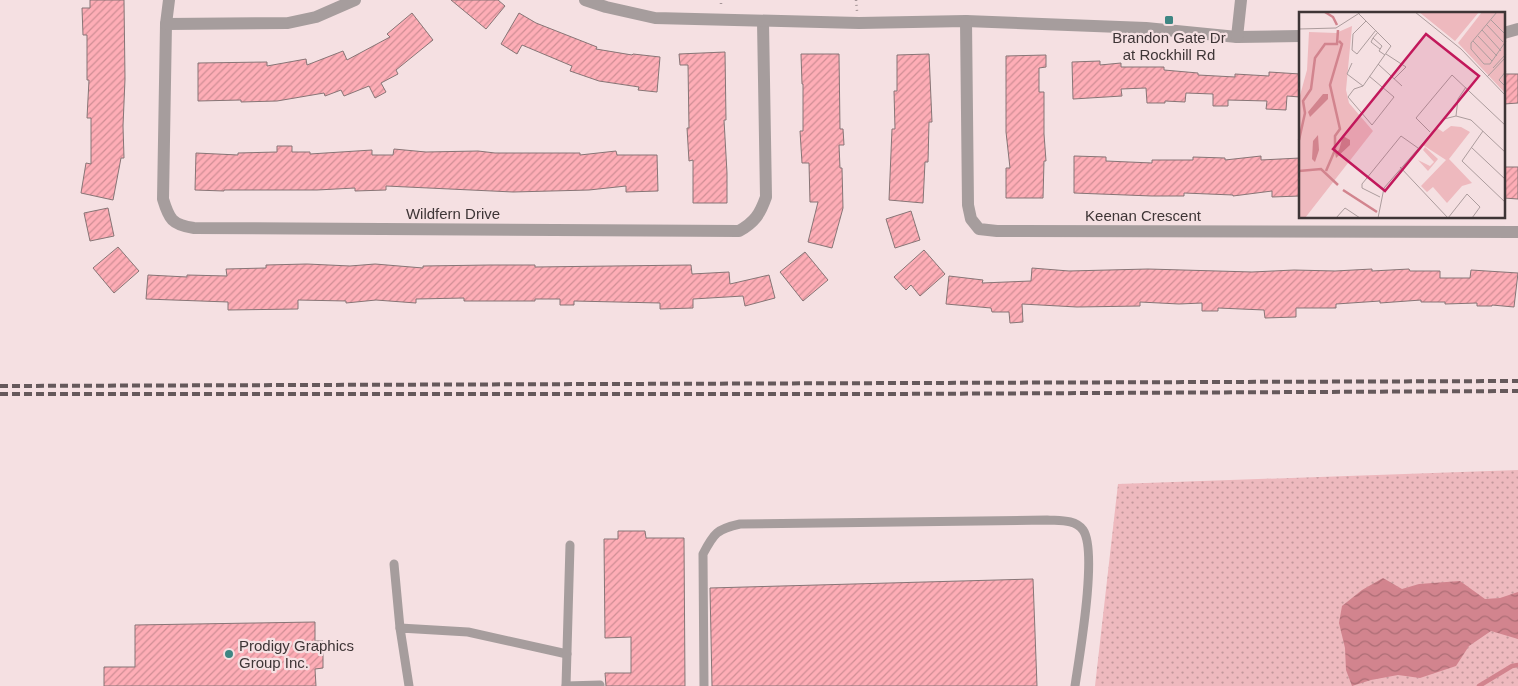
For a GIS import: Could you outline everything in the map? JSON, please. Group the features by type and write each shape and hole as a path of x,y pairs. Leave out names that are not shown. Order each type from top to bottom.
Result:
{"street":[{"name":"Wildfern Drive","path":"169,0 166,24 163,198 170,218 179,226 194,228 739,231 750,225 761,211 766,197 763,22"},
{"path":"166,24 288,23 316,17 355,0"},
{"path":"585,0 606,7 655,18 859,23 966,21 1146,28 1237,37 1299,36"},
{"path":"1237,37 1241,0"},
{"name":"Keenan Crescent","path":"966,21 968,205 971,219 978,229 996,231 1518,232"}],"lane":[{"path":"704,686 703,554 712,538 723,528 740,524 1047,520 1069,521 1083,530 1088,548 1085,624 1075,686"},
{"path":"570,545 566,686 600,685"},
{"path":"394,564 400,628 409,686"},
{"path":"400,628 468,632 567,654"}],"shaded area":[{"path":"1518,470 1518,686 1095,686 1118,484"}],"water":[{"path":"1383,578 1402,589 1419,584 1460,581 1485,599 1500,598 1518,592 1518,639 1491,631 1469,646 1456,666 1420,678 1398,675 1352,686 1346,670 1345,648 1339,623 1342,606 1362,590"}],"building":[{"path":"90,0 124,0 124,158 121,158 113,200 81,193 86,163 91,164 91,118 87,118 89,80 87,80 87,35 83,35 82,8 90,8"},
{"path":"451,0 498,0 505,6 486,29"},
{"path":"412,13 433,40 396,70 398,74 381,83 386,92 375,98 369,86 344,96 341,90 325,96 324,93 277,101 198,101 198,63 267,62 267,66 306,59 307,65 343,51 347,60 390,37 387,34"},
{"path":"519,13 536,23 597,47 596,49 660,57 657,92 638,90 639,87 599,81 570,71 572,66 522,45 517,54 501,44"},
{"path":"725,52 726,120 724,120 727,203 693,203 693,160 689,161 687,128 689,128 688,65 680,65 679,54"},
{"path":"801,54 839,54 840,129 843,129 844,145 839,145 840,168 842,168 843,208 832,248 808,242 818,202 810,202 809,163 802,163 800,131 803,131 803,84"},
{"path":"929,54 932,122 929,122 928,162 925,162 923,203 889,200 892,129 895,129 894,91 897,91 897,55"},
{"path":"1046,55 1046,67 1039,68 1039,92 1044,92 1046,161 1044,161 1043,198 1006,198 1006,168 1010,168 1006,132 1006,56"},
{"path":"1100,61 1100,65 1121,63 1121,67 1164,67 1164,70 1198,73 1198,75 1235,77 1235,74 1269,76 1269,72 1299,74 1299,97 1287,96 1286,110 1266,109 1267,101 1228,100 1228,106 1213,106 1213,94 1186,93 1185,102 1165,101 1165,103 1147,103 1146,88 1121,89 1122,96 1073,99 1072,62"},
{"path":"1506,74 1518,74 1518,103 1506,104"},
{"path":"277,146 292,146 292,152 310,152 310,154 372,150 372,155 393,155 394,149 426,152 580,153 580,155 616,151 617,155 657,155 658,191 626,192 626,186 589,190 513,192 386,186 386,190 355,191 355,188 317,190 195,190 196,153 238,155 238,153 277,152"},
{"path":"1074,156 1106,157 1106,161 1152,163 1152,160 1193,160 1193,157 1225,158 1225,160 1261,156 1261,160 1299,158 1299,196 1272,197 1272,191 1233,196 1184,193 1184,196 1152,196 1074,193"},
{"path":"1506,167 1518,167 1518,199 1506,198"},
{"path":"108,208 114,236 90,241 84,213"},
{"path":"911,211 920,240 895,248 886,219"},
{"path":"118,247 139,271 114,293 93,268"},
{"path":"924,250 945,274 920,296 911,285 906,290 894,277"},
{"path":"805,252 828,280 803,301 780,272"},
{"path":"375,264 423,268 423,266 490,265 535,265 535,267 691,265 692,274 729,272 730,284 769,275 775,298 745,306 743,296 693,299 693,308 660,309 660,303 574,301 574,305 560,305 560,299 464,301 464,298 416,299 416,303 376,300 346,303 346,301 298,300 298,309 228,310 228,302 146,299 148,275 187,277 187,275 227,276 226,269 266,268 266,265 350,266"},
{"path":"1032,268 1069,271 1148,269 1252,272 1409,269 1410,271 1440,271 1440,278 1470,278 1471,270 1518,273 1514,307 1477,306 1477,303 1445,304 1445,302 1421,302 1421,300 1380,303 1380,301 1336,304 1336,308 1296,308 1296,317 1265,318 1264,310 1218,308 1218,311 1202,311 1202,303 1140,302 1140,306 1077,307 1022,304 1023,322 1010,323 1009,312 992,312 991,308 946,304 949,276 983,280 982,283 1031,281"},
{"path":"618,531 645,531 646,538 684,538 685,686 606,686 605,673 631,673 631,637 605,638 604,539 618,539"},
{"path":"1033,579 1037,686 712,686 710,588"},
{"name":"Prodigy Graphics Group Inc.","path":"315,622 315,641 323,641 323,668 315,669 316,686 104,686 104,667 135,667 135,625"}],"waterway":[{"path":"1479,686 1512,666 1518,665"}],"railway":[{"path":"0,386 1518,381"},
{"path":"0,394 884,394 1518,391"}],"place":[{"name":"Brandon Gate Dr at Rockhill Rd","path":"1169,20"},
{"name":"Prodigy Graphics Group Inc.","path":"229,654"}]}
